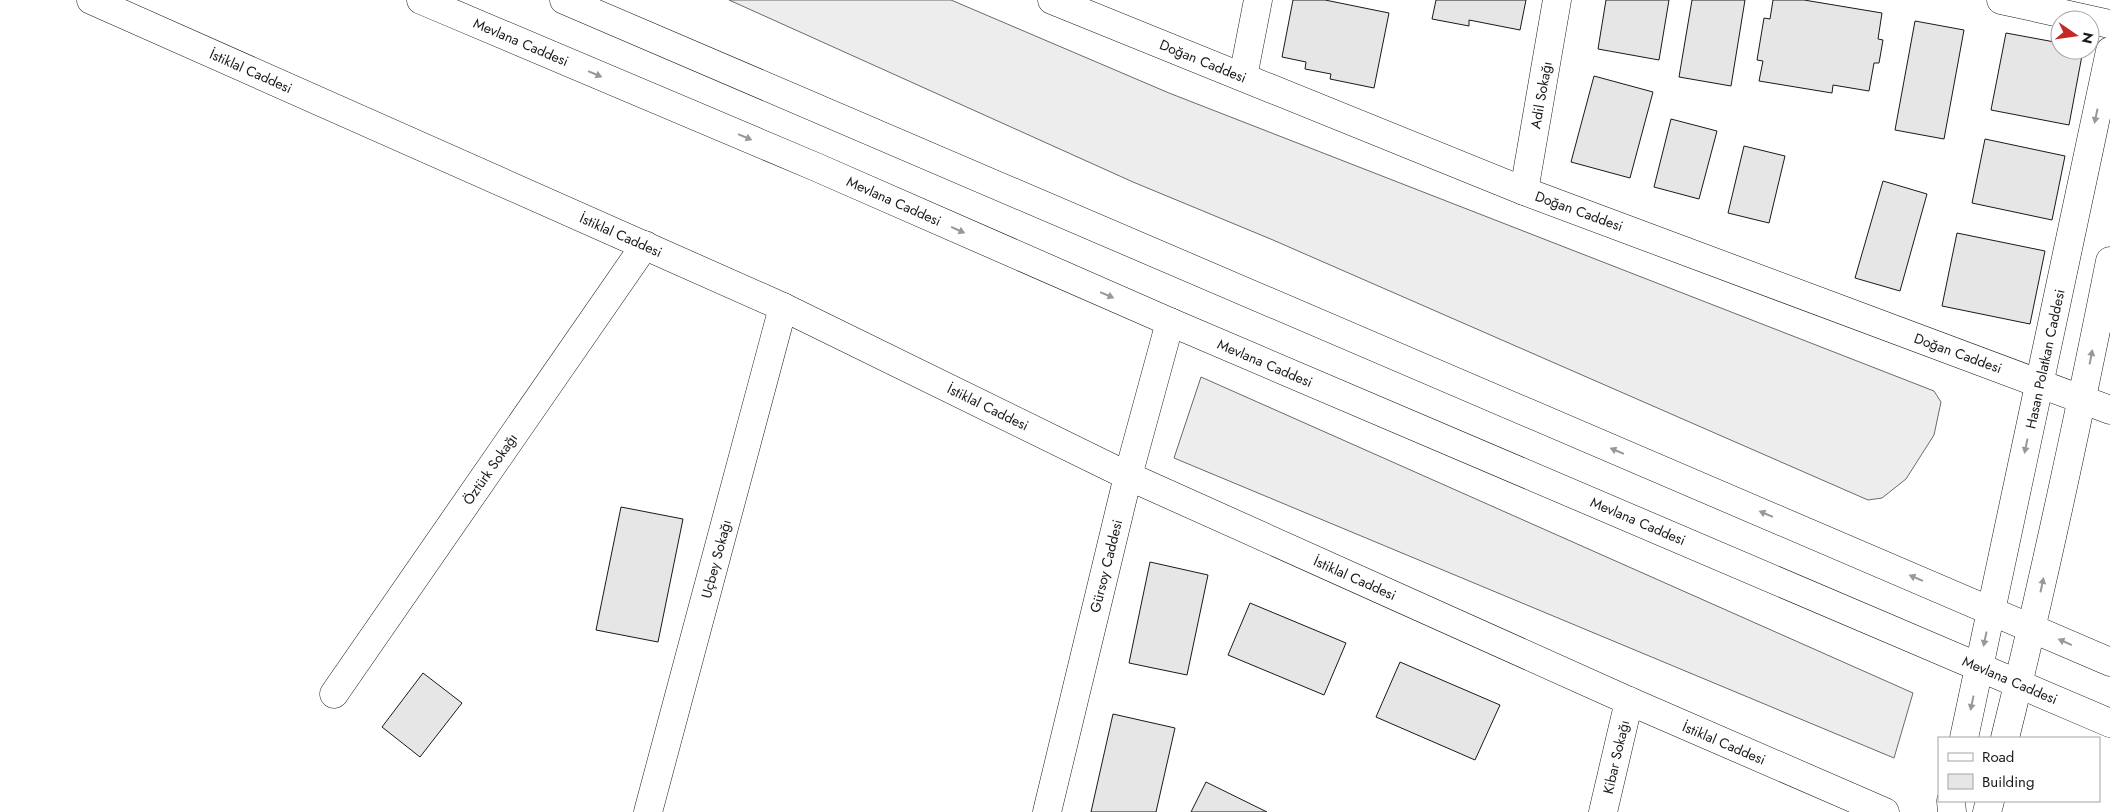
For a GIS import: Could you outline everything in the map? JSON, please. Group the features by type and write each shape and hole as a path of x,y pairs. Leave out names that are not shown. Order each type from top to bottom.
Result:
{"street":[{"name":"İstiklal Caddesi","path":"91,0 783,307 1128,476 1629,701 1885,812"},
{"name":"Mevlana Caddesi","path":"421,0 816,167 1170,322 2110,723"},
{"path":"564,0 2110,662"},
{"name":"Doğan Caddesi","path":"1052,0 1524,191 2110,410"},
{"path":"1243,77 1258,0"},
{"name":"Adil Sokağı","path":"1524,191 1557,0"},
{"path":"2001,0 2110,24"},
{"name":"Hasan Polatkan Caddesi","path":"1964,737 2110,51"},
{"name":"Öztürk Sokağı","path":"334,694 645,245"},
{"path":"2005,737 2032,628 2110,261"},
{"name":"Uçbey Sokağı","path":"648,812 783,307"},
{"name":"Gürsoy Caddesi","path":"1047,812 1128,476 1170,322"},
{"name":"Kibar Sokağı","path":"1603,812 1629,701"}],"shaded area":[{"path":"729,0 951,0 1169,93 1934,391 1941,402 1934,435 1906,479 1882,498 1868,500 1273,240 1133,182"},
{"path":"1201,377 1913,693 1894,758 1174,458"}],"building":[{"path":"1293,0 1325,0 1389,13 1374,88 1330,79 1331,74 1305,69 1306,62 1282,57"},
{"path":"1436,0 1526,0 1520,30 1469,20 1469,26 1432,19"},
{"path":"1606,0 1669,0 1659,60 1598,49"},
{"path":"1692,0 1745,0 1731,86 1679,77"},
{"path":"1773,0 1804,0 1882,13 1878,39 1883,40 1879,63 1874,63 1869,91 1833,85 1832,93 1759,81 1763,61 1757,60 1764,18 1770,19"},
{"path":"1915,21 1964,30 1944,139 1895,130"},
{"path":"2006,33 2050,41 2050,60 2081,60 2069,125 1991,110"},
{"path":"1594,76 1653,92 1630,178 1571,162"},
{"path":"1671,119 1717,131 1699,199 1654,187"},
{"path":"1985,139 2065,156 2052,220 1972,203"},
{"path":"1744,146 1785,156 1769,223 1728,213"},
{"path":"1883,181 1927,194 1900,291 1855,278"},
{"path":"1957,233 2045,251 2030,324 1942,306"},
{"path":"621,507 683,519 658,642 596,630"},
{"path":"1150,562 1208,575 1187,675 1129,663"},
{"path":"1250,603 1346,643 1324,695 1228,655"},
{"path":"1400,662 1500,705 1475,760 1376,717"},
{"path":"423,673 462,703 420,757 382,727"},
{"path":"1113,714 1175,728 1156,812 1091,812"},
{"path":"1206,782 1267,812 1191,812"}]}
